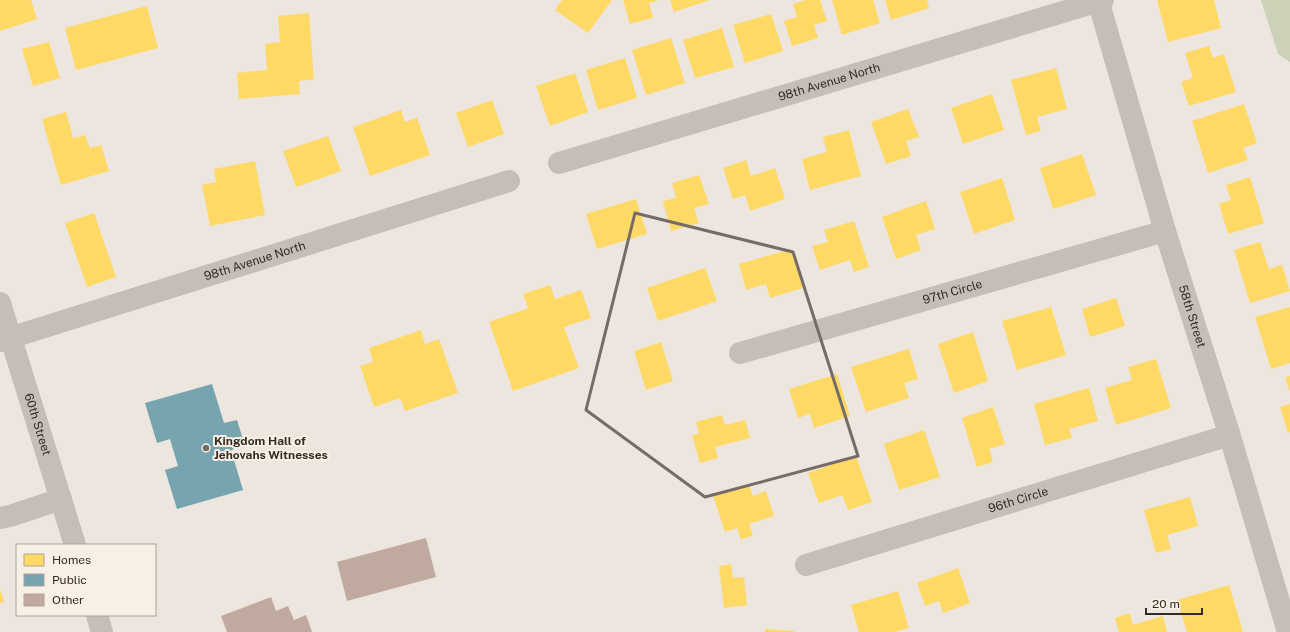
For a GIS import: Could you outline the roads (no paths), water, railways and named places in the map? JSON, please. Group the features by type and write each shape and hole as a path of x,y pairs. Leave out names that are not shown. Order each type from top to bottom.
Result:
{"street":[{"name":"98th Avenue North","path":"560,163 1100,0"},
{"name":"58th Street","path":"1100,0 1165,231 1229,433 1288,632"},
{"name":"98th Avenue North","path":"5,340 509,180"},
{"name":"97th Circle","path":"740,353 1165,231"},
{"name":"60th Street","path":"0,303 5,340 61,499 75,544"},
{"name":"96th Circle","path":"806,565 1220,438 1229,433"},
{"path":"0,518 61,499"},
{"path":"97,616 102,632"}],"place":[{"name":"Kingdom Hall of Jehovahs Witnesses","path":"206,448"}]}
